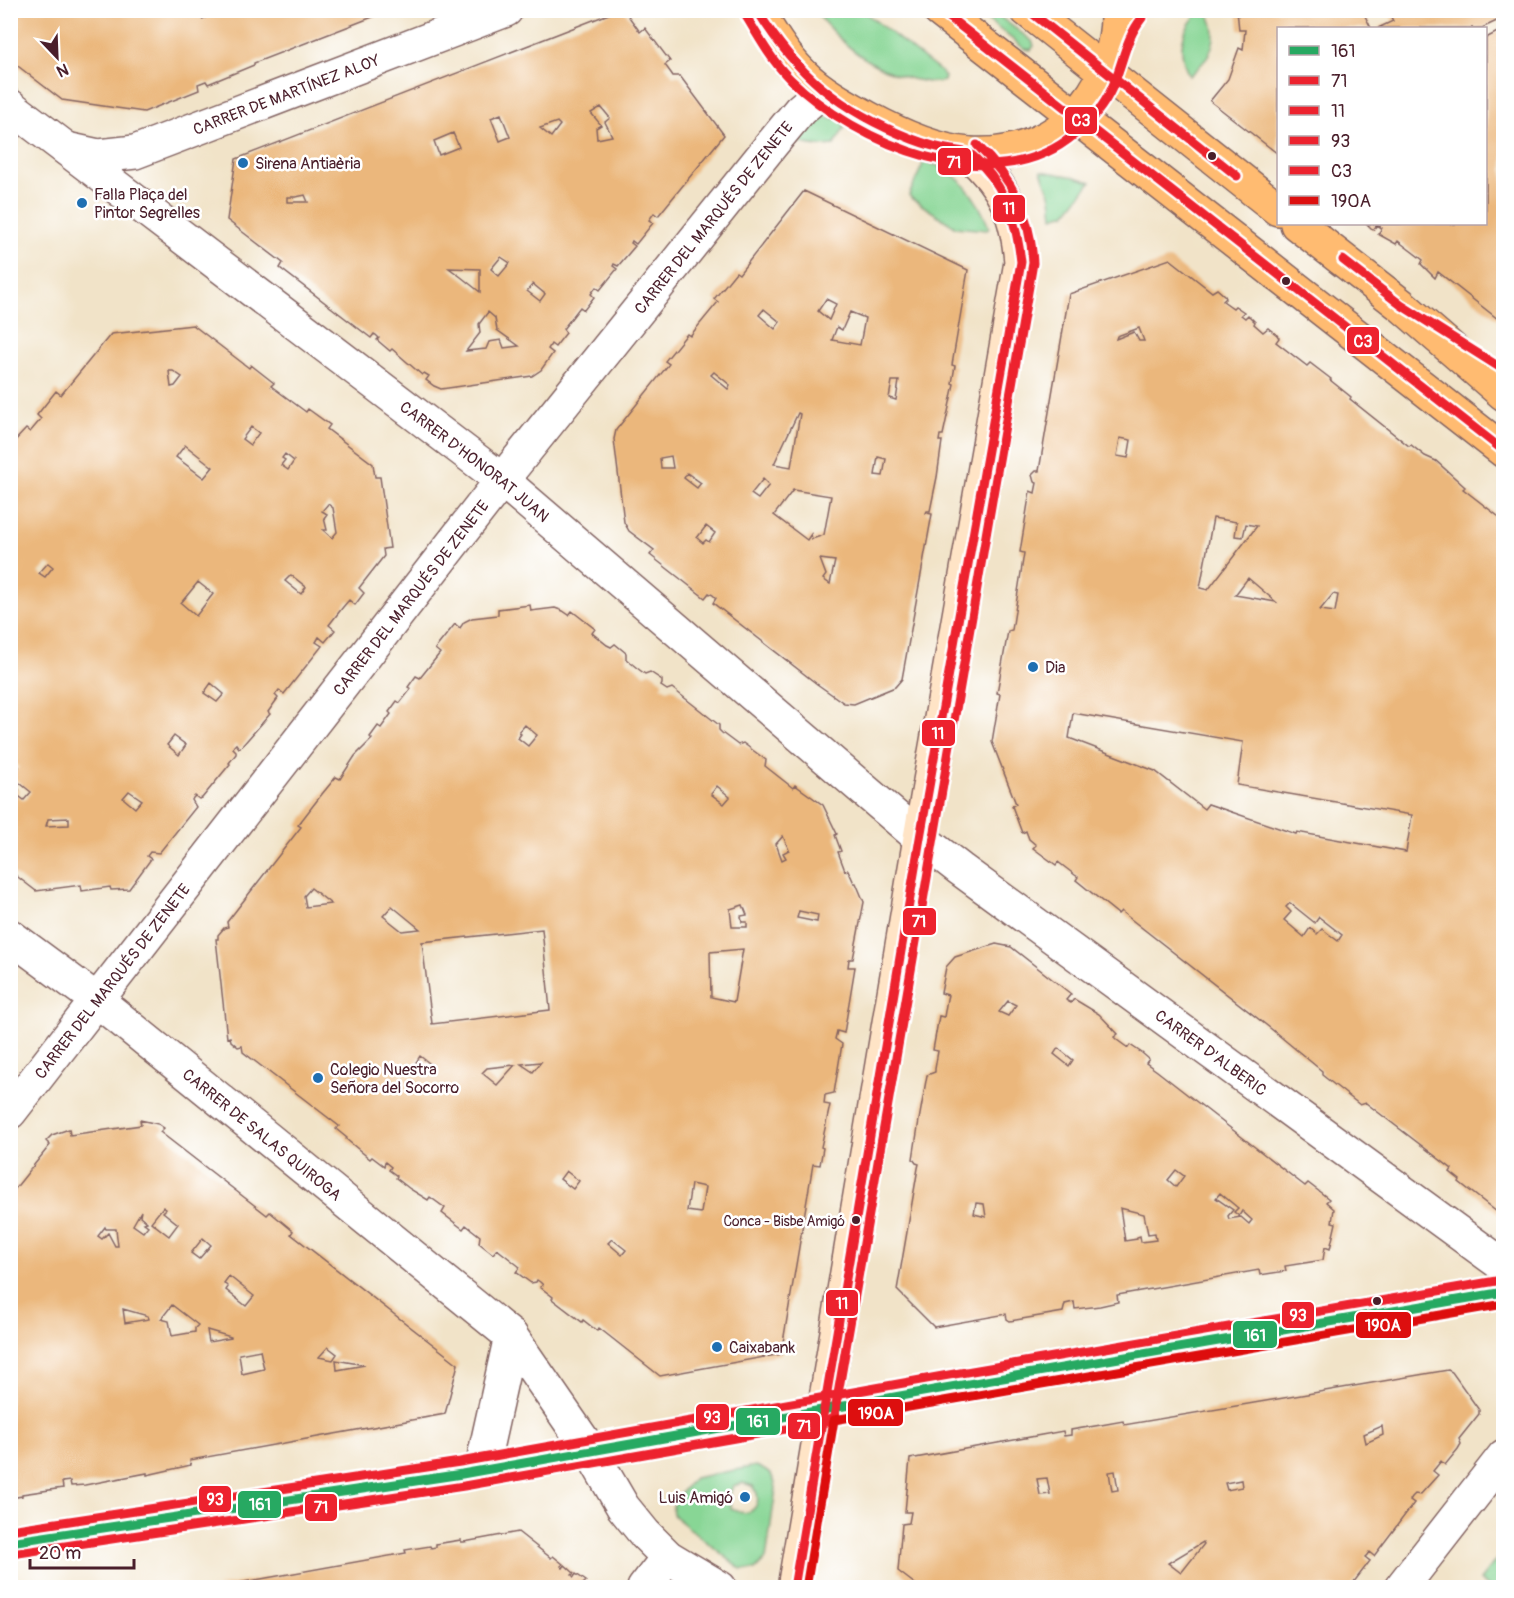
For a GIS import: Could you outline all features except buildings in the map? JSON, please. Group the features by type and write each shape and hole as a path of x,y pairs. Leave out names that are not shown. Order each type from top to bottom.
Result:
{"main road":[{"path":"757,10 784,54 822,91 854,111 914,140 969,154 1010,151 1028,146 1051,136 1075,118 1100,86 1122,17"},
{"path":"939,10 1075,118 1363,339 1503,451"},
{"path":"1027,10 1277,208"},
{"path":"794,1587 920,838 1021,262 1019,240 1002,189 988,171 969,154"},
{"path":"1298,225 1401,305 1503,394"},
{"path":"1401,305 1503,370"},
{"path":"1363,339 1503,433"},
{"path":"10,1542 482,1471 1503,1292"}],"street":[{"name":"CARRER DE MARTÍNEZ ALOY","path":"63,148 99,156 135,152 506,10"},
{"name":"CARRER DEL MARQUÉS DE ZENETE","path":"10,1112 502,480 772,144 800,110 822,91"},
{"name":"CARRER D'HONORAT JUAN","path":"10,106 502,480 920,838"},
{"name":"CARRER D'ALBERIC","path":"920,838 1503,1266"},
{"name":"CARRER DE SALAS QUIROGA","path":"10,936 98,1001 511,1336 591,1452 623,1507 645,1534 668,1557 720,1587"},
{"path":"482,1471 511,1336"},
{"path":"1401,1587 1503,1456"},
{"path":"644,1587 668,1557"}],"green space":[{"path":"815,11 863,11 941,72 945,77 944,81 912,79 897,75 870,62 835,34"},
{"path":"976,11 992,11 1032,41 1034,46 1031,50 1025,49"},
{"path":"1201,11 1207,11 1214,30 1214,39 1208,55 1189,76 1183,58 1183,41 1189,25"},
{"path":"815,117 842,120 845,127 834,145 812,145 791,140"},
{"path":"926,162 948,171 966,187 985,217 989,228 987,230 955,227 911,198 909,195"},
{"path":"1041,171 1091,182 1066,213 1053,217 1051,197"},
{"path":"756,1466 772,1477 776,1488 766,1559 755,1570 741,1569 674,1516 675,1501 694,1478","holes":["743,1483 753,1486 758,1499 756,1506 744,1513 731,1508 728,1499 733,1486"]},
{"path":"1503,1551 1503,1587 1489,1587 1480,1580"}],"transit line":[{"name":"11","path":"757,10 788,54 823,89 842,103 863,116 912,139 937,147 965,152 975,158 992,176 1005,199 1014,223 1021,262 920,838 794,1588"},
{"name":"C3","path":"940,10 1504,451"},
{"name":"C3","path":"1028,10 1237,176"},
{"name":"71","path":"746,16 777,65 818,103 851,125 888,143 927,157 967,164 1006,164 1042,154 1075,134 1096,113 1109,95 1128,43 1142,18"},
{"name":"71","path":"12,1554 464,1486 826,1422 834,1417 1033,263 1028,228 1017,198 1001,171 977,145"},
{"name":"C3","path":"1343,260 1401,305 1504,370"},
{"name":"93","path":"10,1530 460,1462 1502,1280"},
{"name":"161","path":"10,1542 462,1474 1504,1292"},
{"name":"190A","path":"806,1588 834,1420 1504,1304"}],"place":[{"name":"Sirena Antiaèria","path":"243,163"},
{"name":"Falla Plaça del Pintor Segrelles","path":"82,203"},
{"name":"Dia","path":"1033,667"},
{"name":"Colegio Nuestra Señora del Socorro","path":"318,1078"},
{"name":"Conca - Bisbe Amigó","path":"856,1220"},
{"name":"Caixabank","path":"717,1347"},
{"name":"Luis Amigó","path":"745,1497"}]}
